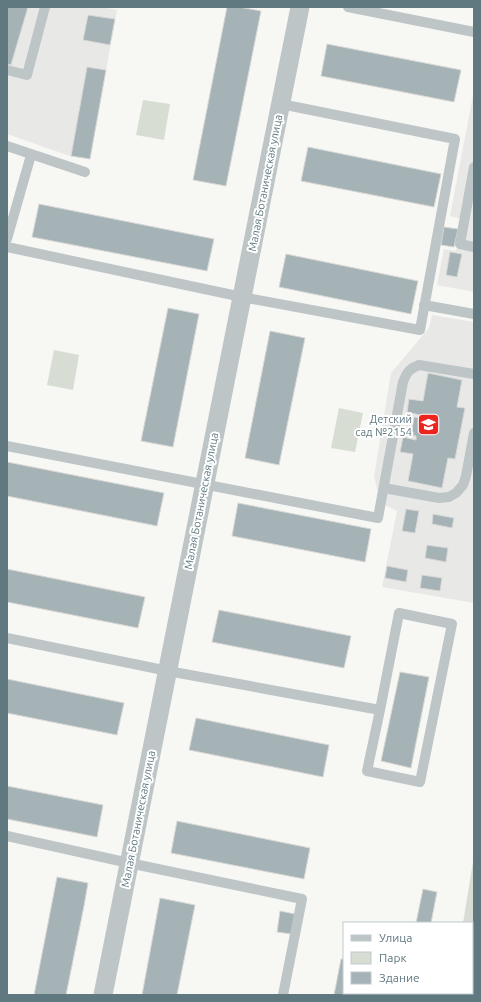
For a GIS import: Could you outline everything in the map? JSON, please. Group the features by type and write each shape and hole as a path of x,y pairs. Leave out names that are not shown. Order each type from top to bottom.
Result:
{"street":[{"name":"Малая Ботаническая улица","path":"103,995 300,7"}],"lane":[{"path":"7,70 27,75 45,7"},
{"path":"348,7 474,32"},
{"path":"7,247 242,297 420,330 455,139 281,104"},
{"path":"7,146 84,172"},
{"path":"7,239 31,155"},
{"path":"474,167 460,244 474,247"},
{"path":"424,305 474,314"},
{"path":"7,446 378,518 403,382 406,374 412,368 419,365 474,374"},
{"path":"384,488 439,498 449,497 456,493 463,485 466,476 474,433"},
{"path":"399,613 452,624 420,782 368,771 380,710 399,613"},
{"path":"7,638 168,671 380,710"},
{"path":"7,836 302,899 283,995"}],"shaded area":[{"path":"7,7 102,7 117,10 90,159 70,156 7,134"},
{"path":"474,90 474,292 437,285 444,249 456,251 462,219 450,216"},
{"name":"Детский сад №2154","path":"432,315 474,322 474,603 382,587 397,511 381,503 374,477 391,373 429,328"}],"green space":[{"path":"143,100 170,104 164,140 136,135"},
{"path":"54,350 79,355 73,390 47,385"},
{"path":"339,408 363,413 355,452 331,448"},
{"path":"474,856 474,990 473,922 463,922"}],"building":[{"path":"7,7 28,7 11,65 7,64"},
{"path":"227,7 239,7 261,11 226,186 193,180"},
{"path":"88,15 115,19 110,45 83,40"},
{"path":"327,44 461,70 454,102 321,76"},
{"path":"87,67 106,70 90,159 71,156"},
{"path":"308,147 441,174 434,207 301,181"},
{"path":"39,204 214,239 207,271 32,237"},
{"path":"444,227 458,229 454,247 441,245"},
{"path":"450,252 462,254 457,277 446,275"},
{"path":"286,254 418,281 411,314 279,287"},
{"path":"168,308 199,314 173,447 141,441"},
{"path":"270,331 305,338 279,465 245,458"},
{"path":"428,373 462,380 457,407 465,408 455,459 448,458 442,488 408,481 413,454 400,452 403,437 416,440 416,436 411,435 414,417 420,418 420,415 407,412 409,399 423,401"},
{"path":"7,462 164,493 157,526 7,496"},
{"path":"238,503 371,529 365,562 232,536"},
{"path":"406,509 419,511 415,533 402,531"},
{"path":"433,514 454,518 452,528 432,524"},
{"path":"427,545 448,548 446,562 425,558"},
{"path":"387,566 408,570 406,582 385,578"},
{"path":"7,569 145,597 138,628 7,602"},
{"path":"422,575 442,578 440,591 420,588"},
{"path":"219,610 351,636 344,668 212,642"},
{"path":"400,672 429,677 411,768 381,761"},
{"path":"7,679 124,703 117,735 7,713"},
{"path":"196,718 329,745 323,777 189,750"},
{"path":"7,786 103,805 97,837 7,819"},
{"path":"177,821 310,848 304,879 171,853"},
{"path":"57,877 88,883 84,906 66,995 34,995"},
{"path":"423,889 437,892 431,922 416,922"},
{"path":"160,898 195,905 177,995 142,995"},
{"path":"280,911 295,914 291,934 277,932"},
{"path":"341,959 343,959 343,994 371,995 334,995"}],"place":[{"name":"Детский сад №2154","path":"428,425"}]}
